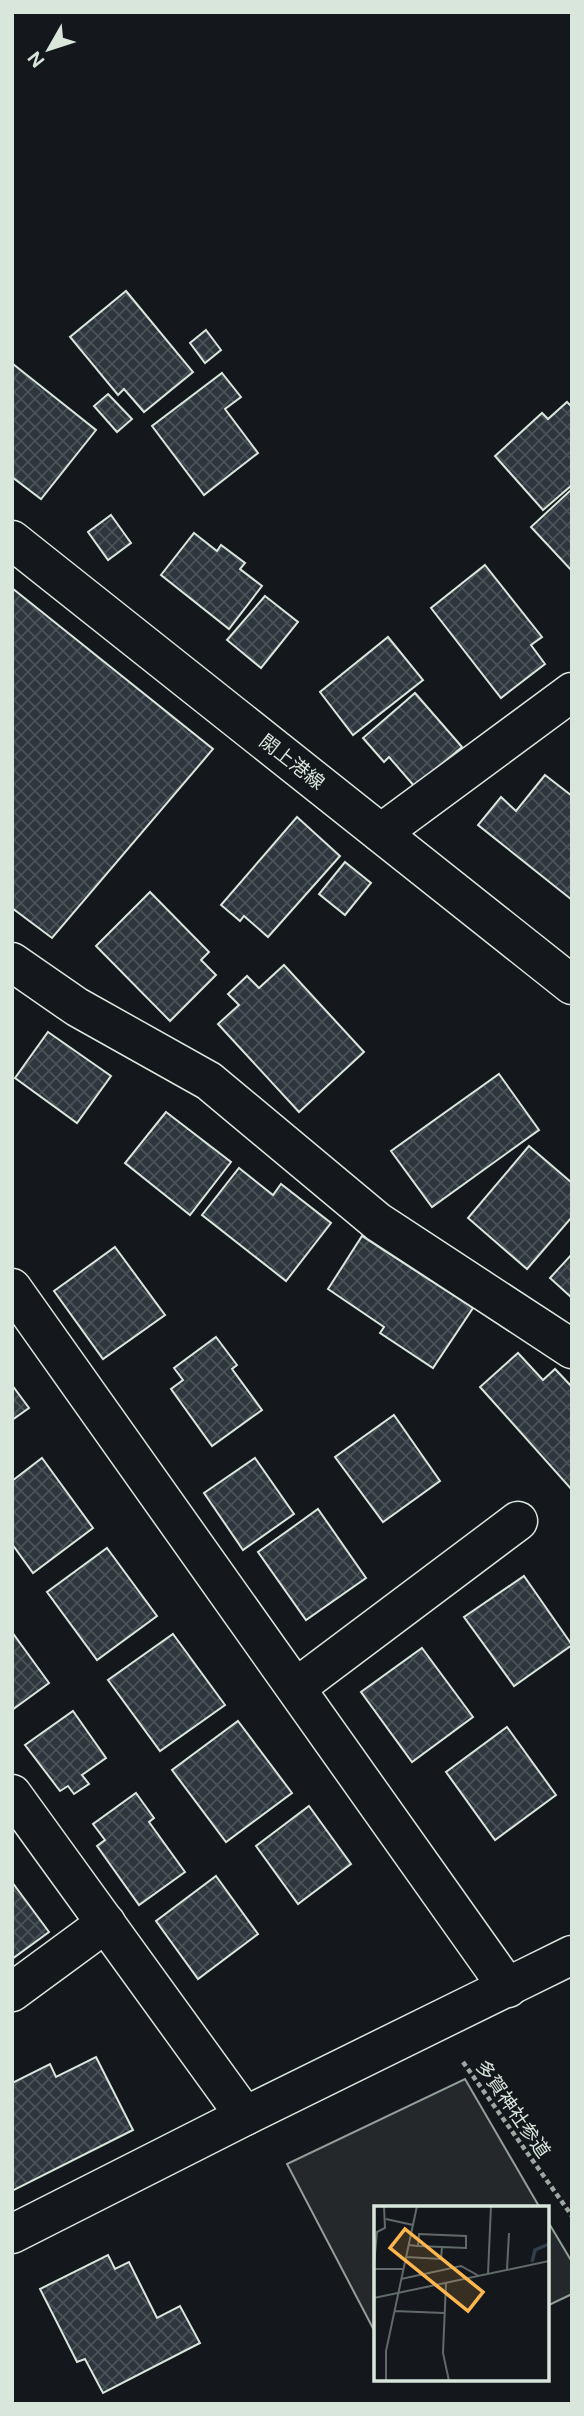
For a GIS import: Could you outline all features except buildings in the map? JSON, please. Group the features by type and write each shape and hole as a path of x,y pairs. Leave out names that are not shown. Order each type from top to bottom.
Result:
{"street":[{"name":"閖上港線","path":"12,540 572,985"},
{"path":"381,833 572,692"},
{"path":"12,962 77,1007 209,1081 378,1222 572,1349"},
{"path":"12,1288 508,1988"},
{"path":"297,1687 518,1521"},
{"path":"12,1794 245,2116"},
{"path":"12,1992 106,1923"},
{"path":"12,2234 572,1955"}],"path":[{"name":"多賀神社参道","path":"456,2052 572,2216"}],"shaded area":[{"path":"465,2079 539,2206 374,2206 374,2330 287,2164"},
{"path":"549,2223 572,2262 572,2294 549,2305"}]}
